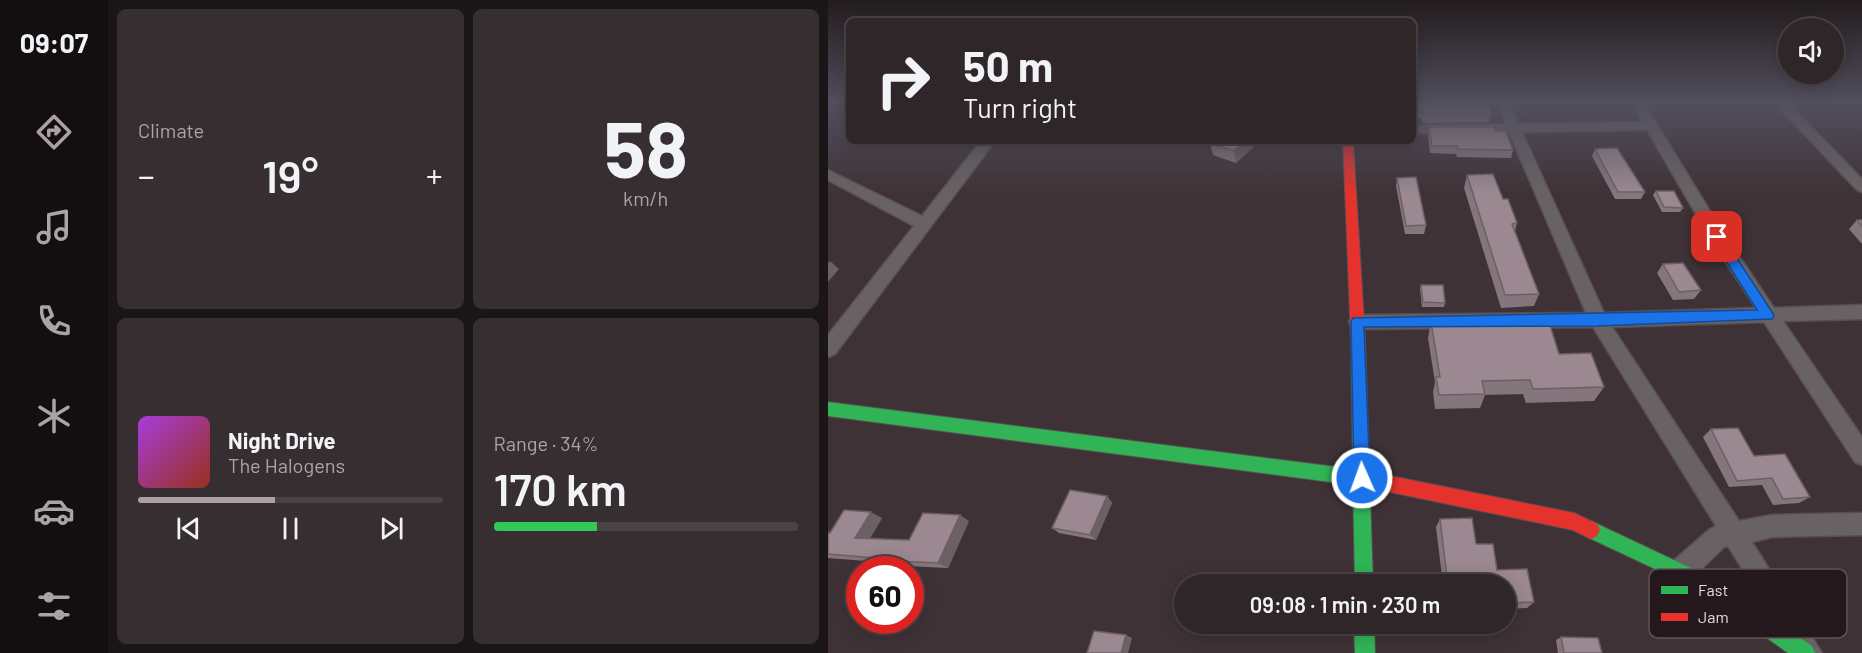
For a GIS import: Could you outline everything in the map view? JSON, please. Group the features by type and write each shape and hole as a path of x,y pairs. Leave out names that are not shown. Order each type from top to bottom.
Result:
{"street":[{"path":"1515,132 1598,320 1755,569"},
{"path":"1656,132 1767,315 1862,455"},
{"path":"1809,132 1862,187"},
{"path":"828,349 986,144"},
{"path":"1348,144 1358,322 1364,574"},
{"path":"828,174 924,224"},
{"path":"1358,322 1598,320 1862,312"},
{"path":"828,409 1362,478 1574,522 1674,569"},
{"path":"1683,569 1718,537 1733,533 1772,526 1862,524"},
{"path":"1364,634 1365,653"},
{"path":"1785,638 1807,653"},
{"path":"1798,638 1807,653"}],"building":[{"path":"1430,132 1507,132 1513,150 1458,149 1458,146 1432,146"},
{"path":"1213,144 1241,144 1234,151"},
{"path":"1617,148 1645,192 1618,192 1595,149"},
{"path":"1493,174 1503,199 1508,199 1517,223 1512,224 1539,294 1505,295 1467,175"},
{"path":"1416,177 1426,225 1406,226 1397,178"},
{"path":"1656,191 1674,191 1683,208 1664,207"},
{"path":"1683,263 1701,290 1679,292 1663,264"},
{"path":"1421,285 1443,285 1445,303 1423,302"},
{"path":"1548,319 1559,354 1591,353 1604,387 1533,389 1530,380 1482,381 1485,394 1439,395 1436,377 1440,377 1431,322"},
{"path":"1738,428 1754,456 1785,454 1810,497 1783,499 1772,478 1737,481 1711,429"},
{"path":"1070,490 1107,496 1090,535 1052,528"},
{"path":"844,510 871,512 855,538 909,540 923,513 960,515 938,563 924,562 924,556 828,554 828,532 830,533"},
{"path":"1472,518 1476,544 1493,544 1497,570 1527,569 1534,602 1516,603 1516,574 1447,574 1440,519"},
{"path":"1094,631 1126,635 1121,653 1087,653"},
{"path":"1561,637 1598,638 1602,653 1564,653"}],"traffic: fast":[{"path":"1358,339 1364,574"},
{"path":"828,409 1361,478"},
{"path":"1591,530 1674,569"},
{"path":"1364,634 1365,653"},
{"path":"1784,638 1805,653"}],"traffic: jam":[{"path":"1348,144 1358,339"},
{"path":"1361,478 1574,522 1591,530"}],"route":[{"path":"1362,478 1358,322 1598,320 1767,315 1717,237"}]}
